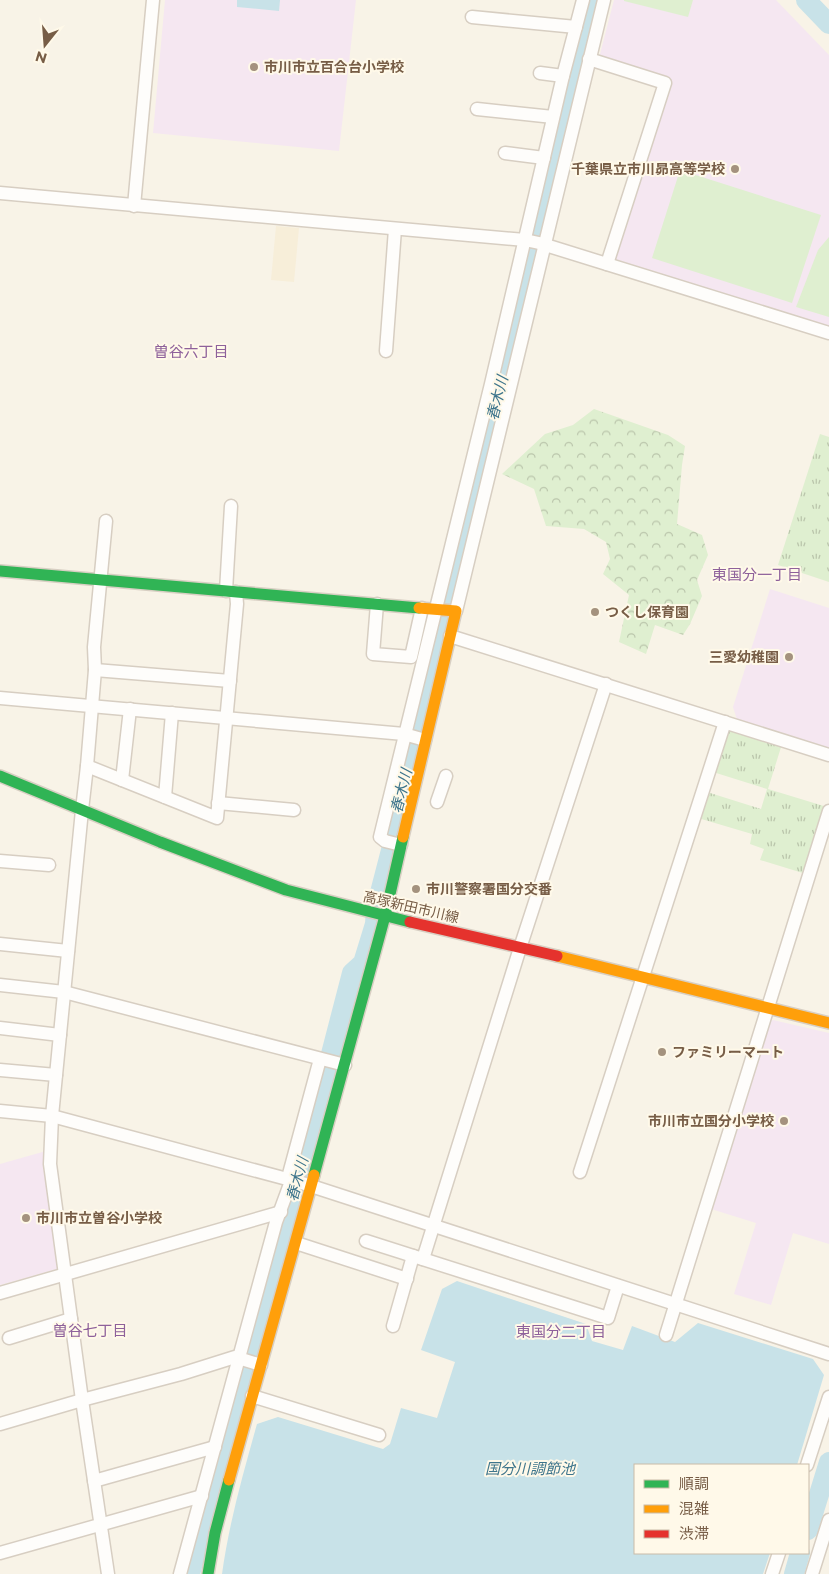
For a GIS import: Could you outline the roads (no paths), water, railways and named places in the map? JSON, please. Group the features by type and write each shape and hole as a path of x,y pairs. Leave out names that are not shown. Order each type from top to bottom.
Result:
{"street":[{"path":"134,206 152,0"},
{"path":"180,1574 215,1447 296,1243 298,1182 331,1062 378,915 394,844 424,739 450,636 444,610 492,376 553,117 583,0"},
{"path":"394,844 380,837 406,735 444,610 604,0"},
{"path":"472,18 576,26"},
{"path":"589,59 665,83 607,264"},
{"path":"540,73 563,76"},
{"path":"477,109 553,117"},
{"path":"505,153 544,158"},
{"path":"0,193 524,240 829,333"},
{"path":"386,351 395,229"},
{"path":"87,766 217,818 237,604 231,591 231,506"},
{"path":"106,521 94,647 95,670 87,766 52,1116 50,1164 64,1275 108,1574"},
{"path":"0,570 444,610"},
{"path":"377,604 373,654 411,657 422,608"},
{"path":"450,636 829,755"},
{"path":"95,670 230,681"},
{"path":"393,1326 407,1278 433,1225 520,948 606,684"},
{"path":"0,698 406,735 424,739"},
{"path":"122,780 130,709"},
{"path":"164,797 172,713"},
{"path":"580,1172 725,722"},
{"name":"高塚新田市川線","path":"0,776 286,890 378,915 644,977 829,1023"},
{"path":"437,802 446,776"},
{"path":"218,803 294,810"},
{"path":"666,1335 767,1008 826,830 829,811"},
{"path":"0,861 49,865"},
{"path":"0,944 68,951"},
{"path":"0,986 64,992 331,1062"},
{"path":"0,1028 60,1035"},
{"path":"298,1182 289,1174 306,1110 331,1062"},
{"path":"0,1070 56,1075"},
{"path":"0,1111 52,1116 298,1182 829,1354"},
{"path":"208,1574 215,1533 252,1396 249,1361 276,1222 290,1184 298,1182"},
{"path":"0,1293 281,1212"},
{"path":"366,1241 608,1318 618,1286"},
{"path":"296,1243 407,1278"},
{"path":"9,1338 71,1319"},
{"path":"0,1424 181,1374 235,1357 249,1361"},
{"path":"252,1396 379,1435"},
{"path":"807,1464 829,1397"},
{"path":"94,1481 215,1447"},
{"path":"0,1553 202,1496"},
{"path":"812,1574 829,1520"},
{"path":"772,1574 779,1554"}],"water":[{"path":"237,0 280,0 279,11 237,7"},
{"name":"国分川調節池","path":"457,1281 586,1324 592,1341 623,1350 632,1326 675,1342 698,1323 813,1359 824,1375 797,1464 634,1464 634,1554 770,1554 763,1574 222,1574 232,1517 257,1424 278,1417 383,1449 390,1444 401,1408 437,1418 455,1362 421,1350 442,1289"}],"waterway":[{"name":"春木川","path":"190,1574 352,973 363,963 375,924 376,908 397,827 394,820 593,0"},
{"path":"806,0 829,24"},
{"path":"809,1527 829,1462"},
{"path":"794,1574 800,1554"}],"place":[{"name":"市川市立百合台小学校","path":"254,67"},
{"name":"千葉県立市川昴高等学校","path":"735,169"},
{"name":"つくし保育園","path":"595,612"},
{"name":"三愛幼稚園","path":"789,657"},
{"name":"市川警察署国分交番","path":"416,889"},
{"name":"ファミリーマート","path":"662,1052"},
{"name":"市川市立国分小学校","path":"784,1121"},
{"name":"市川市立曽谷小学校","path":"26,1218"}],"district":[{"name":"曽谷六丁目","path":"191,351"},
{"name":"東国分一丁目","path":"757,574"},
{"name":"曽谷七丁目","path":"90,1330"},
{"name":"東国分二丁目","path":"561,1331"}]}
